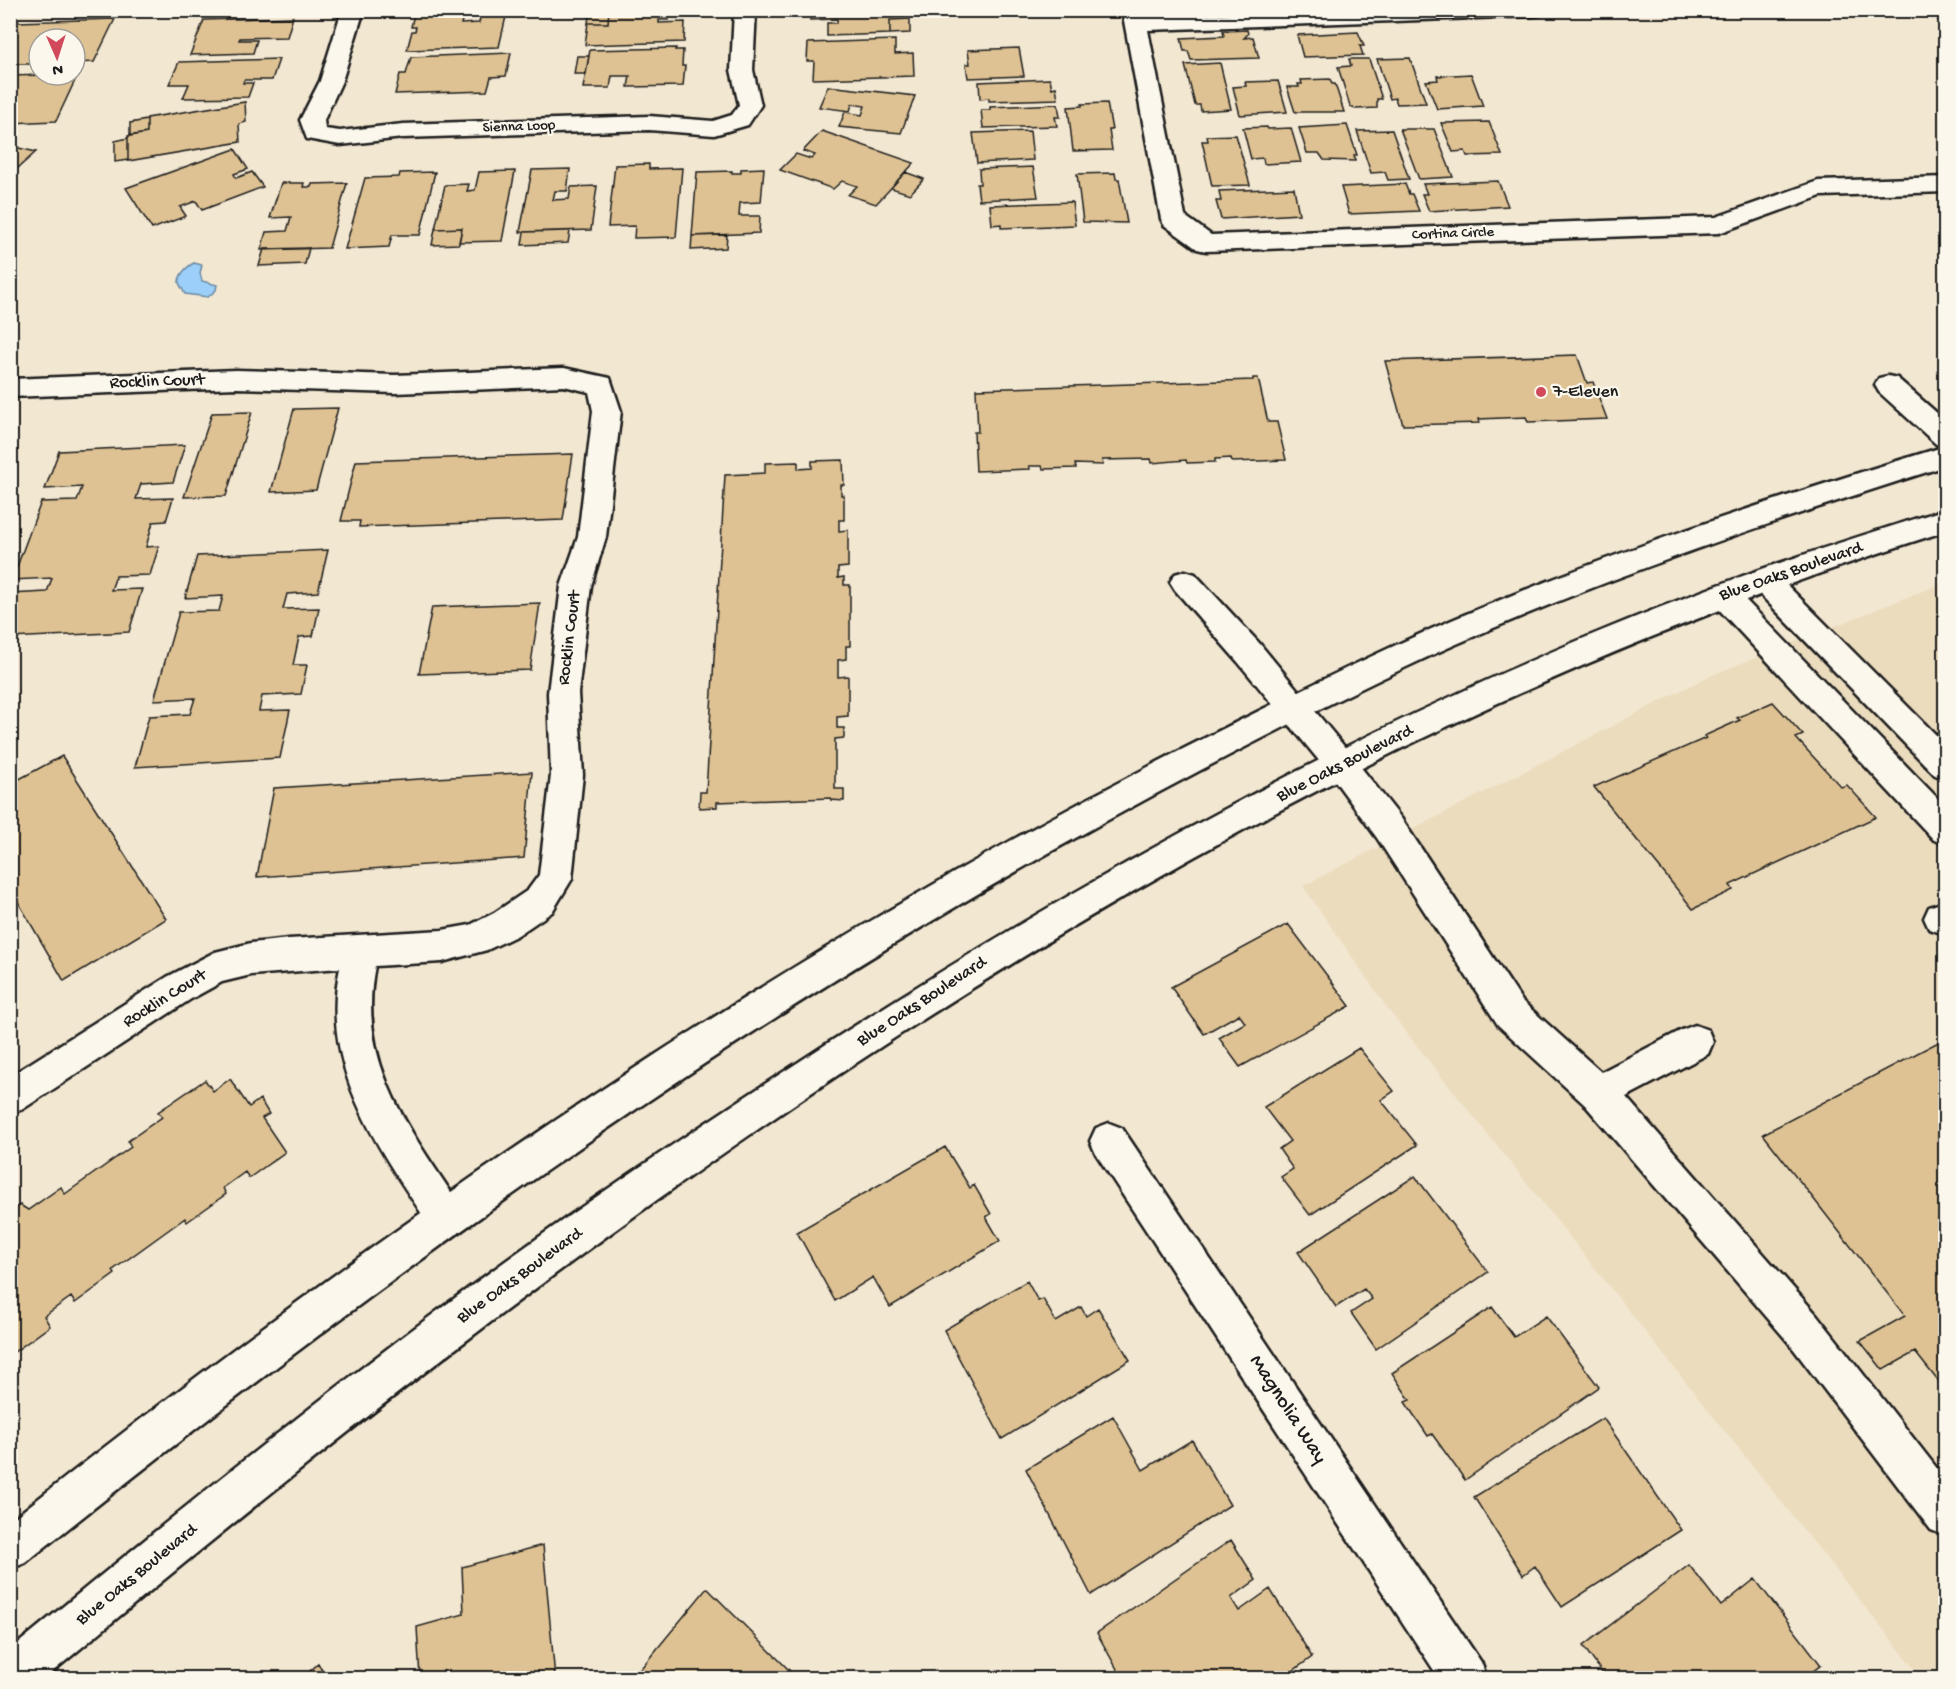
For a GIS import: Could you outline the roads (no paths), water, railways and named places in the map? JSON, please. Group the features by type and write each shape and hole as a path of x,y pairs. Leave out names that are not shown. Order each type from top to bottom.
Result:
{"street":[{"name":"Sienna Loop","path":"353,10 331,81 312,120 315,134 340,138 403,131 649,123 714,128 740,120 750,105 744,88 742,70 746,10"},
{"path":"1134,17 1532,10"},
{"name":"Cortina Circle","path":"1134,17 1173,219 1206,243 1719,225 1818,189 1946,184"},
{"name":"Rocklin Court","path":"10,388 236,378 394,384 564,377 601,385 607,411 592,537 576,586 563,693 567,775 555,879 540,901 506,924 475,939 442,946 251,959 215,968 179,988 10,1097"},
{"path":"1888,385 1946,437"},
{"path":"10,1548 214,1387 446,1217 619,1098 795,983 950,890 1096,808 1294,708 1469,626 1571,585 1798,502 1946,456"},
{"name":"Blue Oaks Boulevard","path":"11,1678 269,1467 487,1299 665,1172 842,1053 996,955 1152,865 1341,765 1514,682 1723,595 1946,520"},
{"path":"1765,581 1946,766"},
{"path":"1185,582 1249,653 1341,765 1389,828 1510,1013 1598,1093 1803,1329 1946,1515"},
{"path":"1723,595 1946,830"},
{"path":"360,951 352,1001 358,1060 381,1117 446,1217"},
{"path":"1598,1093 1695,1042"},
{"name":"Magnolia Way","path":"1109,1141 1465,1678"}],"water":[{"path":"194,263 202,265 200,273 202,281 217,285 216,290 208,297 185,294 179,283 184,271"}],"place":[{"name":"7-Eleven","path":"1541,392"}]}
